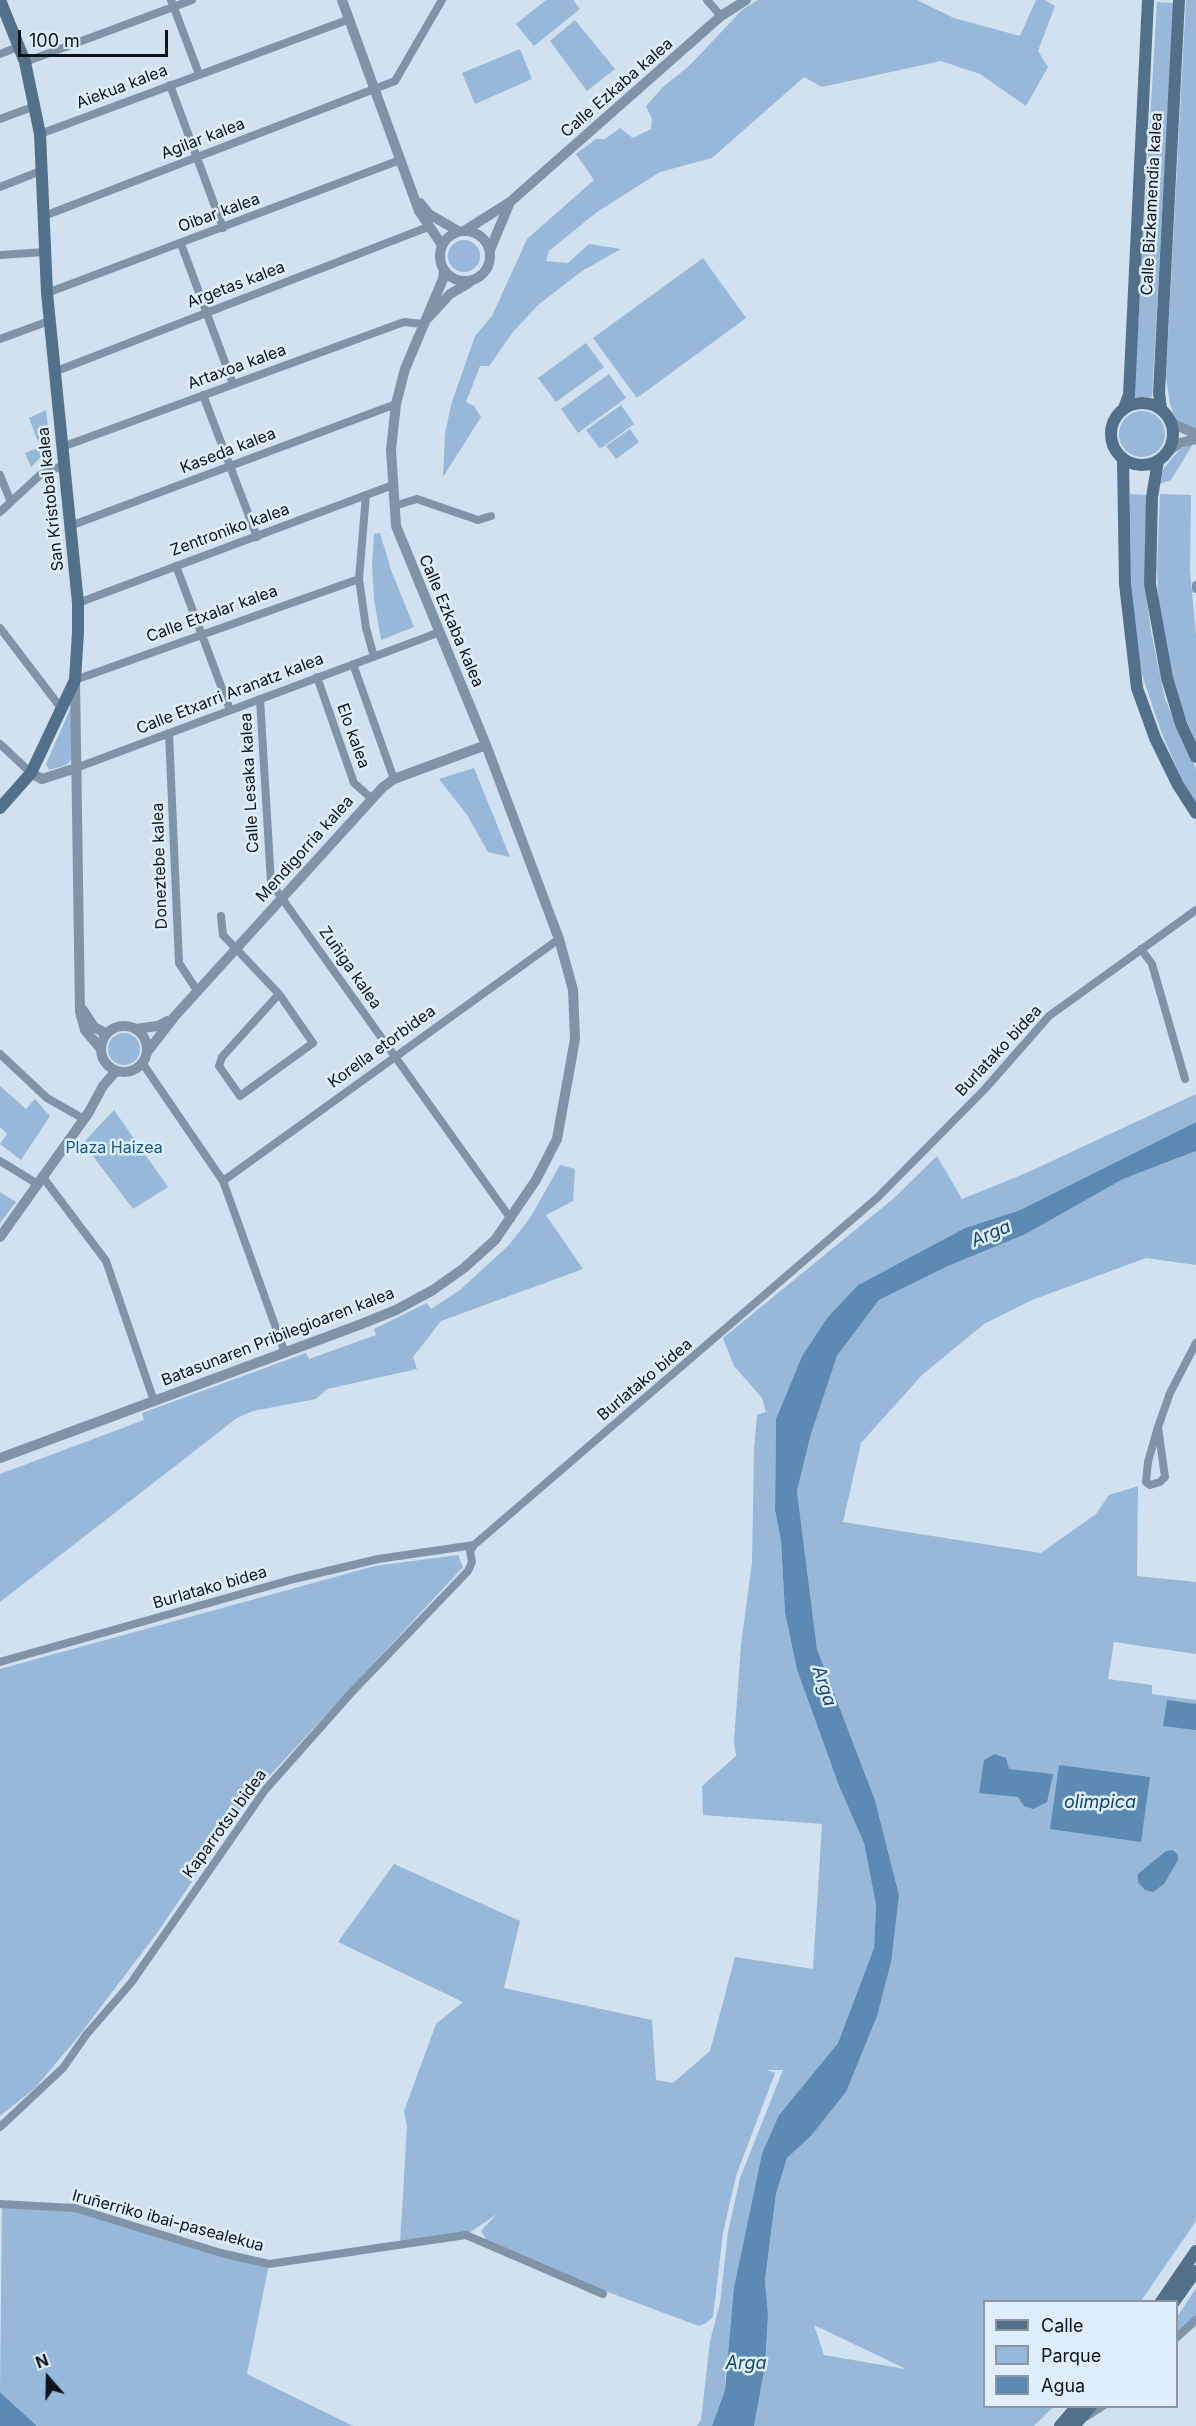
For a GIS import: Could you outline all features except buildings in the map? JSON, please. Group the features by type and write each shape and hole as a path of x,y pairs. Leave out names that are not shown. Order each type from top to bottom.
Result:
{"main road":[{"name":"San Kristobal kalea","path":"0,0 25,62 40,134 49,321 78,603 75,680"},
{"name":"Calle Bizkamendia kalea","path":"1124,408 1129,395 1148,0"},
{"name":"Calle Bizkamendia kalea","path":"1161,409 1159,393 1179,0"},
{"path":"1162,457 1140,465 1123,459 1116,452 1110,433 1117,415 1124,408 1143,403 1161,409 1171,423 1173,433 1162,457 1152,497 1150,584 1167,678 1181,724 1196,757"},
{"path":"1123,459 1125,584 1137,688 1155,738 1178,785 1196,813"},
{"path":"0,808 31,773 75,680"},
{"path":"1162,2300 1196,2251"},
{"path":"1175,2300 1196,2271"},
{"path":"1059,2426 1075,2408"},
{"path":"1076,2423 1089,2408"}],"street":[{"path":"25,62 173,3 192,0"},
{"path":"342,0 413,194 428,227 442,245"},
{"name":"Agilar kalea","path":"44,216 398,78 442,0"},
{"path":"707,0 721,16"},
{"name":"Calle Ezkaba kalea","path":"461,231 510,202 721,16 746,0"},
{"path":"173,3 199,74"},
{"name":"Aiekua kalea","path":"40,134 350,19"},
{"path":"0,54 18,47"},
{"path":"170,85 223,228"},
{"path":"0,119 34,106"},
{"name":"Oibar kalea","path":"47,293 400,160"},
{"path":"0,187 43,170"},
{"path":"413,194 429,214 461,231 481,236 490,250 489,266 478,278 459,281 444,270 440,253 442,245 461,231"},
{"name":"Calle Ezkaba kalea","path":"490,250 510,202"},
{"name":"Argetas kalea","path":"54,372 428,227"},
{"path":"181,244 233,384"},
{"path":"0,255 45,252"},
{"name":"Calle Ezkaba kalea","path":"444,270 443,279 405,369 396,404 391,450 394,506 396,526 486,746"},
{"name":"Calle Ezkaba kalea","path":"423,324 450,294 478,278"},
{"path":"0,339 49,321"},
{"name":"Artaxoa kalea","path":"62,447 404,322 423,324"},
{"path":"203,395 257,537"},
{"name":"Kaseda kalea","path":"70,526 396,404"},
{"path":"1171,423 1196,434"},
{"path":"1162,457 1180,443 1196,439"},
{"path":"0,512 10,500 40,475 64,465"},
{"path":"0,475 10,500"},
{"name":"Zentroniko kalea","path":"78,603 393,485"},
{"path":"366,495 359,579 366,628 374,657"},
{"path":"394,506 417,499 478,520 491,516"},
{"path":"176,566 230,710"},
{"name":"Calle Etxalar kalea","path":"75,680 359,579"},
{"path":"0,628 61,708"},
{"name":"Calle Etxarri Aranatz kalea","path":"31,773 42,779 76,768 440,632"},
{"path":"353,664 394,779"},
{"name":"Elo kalea","path":"317,677 354,783 371,798"},
{"name":"San Kristobal kalea","path":"75,680 80,1012 85,1030 100,1048"},
{"name":"Calle Lesaka kalea","path":"260,699 271,883 281,898"},
{"name":"Doneztebe kalea","path":"169,733 179,963 198,992"},
{"path":"0,744 31,773"},
{"name":"Mendigorria kalea","path":"148,1051 175,1016 371,798 394,779 486,746"},
{"name":"Batasunaren Pribilegioaren kalea","path":"0,1458 396,1310 433,1290 464,1268 495,1240 511,1219 536,1180 557,1139 568,1089 575,1039 573,990 559,939 486,746"},
{"name":"Zuñiga kalea","path":"281,898 395,1054 511,1219"},
{"name":"Burlatako bidea","path":"0,1662 294,1579 378,1559 474,1545 877,1198 984,1090 1049,1016 1196,910"},
{"path":"221,916 223,935 279,994 313,1043 240,1096 219,1066 222,1058 279,994"},
{"name":"Korella etorbidea","path":"223,1181 395,1054 559,939"},
{"path":"1142,949 1152,964 1185,1079"},
{"name":"San Kristobal kalea","path":"81,1001 90,1022 107,1034"},
{"name":"Mendigorria kalea","path":"135,1029 158,1026 175,1016"},
{"path":"103,1086 105,1062 100,1048 107,1034 126,1026 135,1029 146,1043 148,1051 143,1064 125,1072 116,1071 105,1062"},
{"path":"0,1054 47,1098 84,1119"},
{"path":"143,1064 223,1181 285,1353"},
{"path":"0,1237 84,1119 103,1086 116,1071"},
{"path":"0,1161 39,1180 106,1261 154,1401"},
{"path":"1158,1427 1165,1477 1160,1482 1150,1485 1146,1482 1148,1462 1158,1427 1170,1393 1196,1343"},
{"name":"Kaparrotsu bidea","path":"0,2127 63,2067 86,2035 131,1983 265,1790 351,1693 468,1571 472,1562 470,1551 474,1545"},
{"name":"Iruñerriko ibai-pasealekua","path":"0,2204 75,2208 221,2253 269,2264 466,2235 603,2294"},
{"path":"1178,2336 1196,2320"},
{"path":"1076,2423 1100,2408"}],"green space":[{"path":"546,0 573,0 580,9 534,46 516,24"},
{"path":"758,0 917,0 954,18 1020,36 1036,0 1045,0 1055,6 1038,51 1048,67 1026,106 980,74 941,61 822,87 804,77 712,158 660,172 597,212 549,251 546,261 568,263 589,244 621,249 582,271 538,305 513,332 489,366 480,366 466,402 474,406 481,417 443,477 445,434 451,405 475,336 492,316 527,239 594,180 576,154 596,139 605,139 620,128 633,138 651,129 652,119 646,106 663,87 689,66 742,10"},
{"path":"1186,0 1196,0 1196,434 1176,421 1170,404 1166,377"},
{"path":"1157,2 1174,3 1152,397 1134,397"},
{"path":"575,20 615,69 587,91 550,41"},
{"path":"520,49 532,79 475,104 462,73"},
{"path":"464,240 476,244 480,256 476,268 464,272 452,268 448,256 452,244"},
{"path":"703,258 746,318 637,398 593,338"},
{"path":"586,343 604,367 556,402 538,378"},
{"path":"609,374 626,398 578,433 561,409"},
{"path":"621,405 634,424 600,449 586,430"},
{"path":"46,410 50,448 31,467 25,453 40,447 29,418"},
{"path":"1142,411 1158,418 1165,434 1158,450 1142,457 1126,450 1119,434 1126,418"},
{"path":"630,429 639,442 616,459 606,446"},
{"path":"1193,444 1171,480 1159,484 1164,468 1180,449"},
{"path":"1130,494 1146,495 1147,601 1151,632 1165,699 1196,769 1196,802 1183,782 1162,734 1137,660 1131,610"},
{"path":"1160,494 1191,495 1190,571 1196,635 1196,743 1173,687 1159,609 1157,570"},
{"path":"380,533 391,570 414,627 381,640 374,599 372,564 374,534"},
{"path":"71,707 72,759 66,765 49,770 46,764"},
{"path":"474,768 510,857 488,852 467,815 439,779"},
{"path":"124,1033 135,1038 140,1049 135,1060 124,1065 113,1060 108,1049 113,1038"},
{"path":"0,1086 26,1109 35,1099 50,1116 21,1160 0,1144 7,1134 0,1127"},
{"path":"1196,1094 1196,1122 1020,1210 965,1228 858,1285 827,1318 802,1356 776,1419 775,1510 781,1541 785,1613 797,1670 839,1786 864,1843 876,1905 874,1948 838,2043 779,2115 726,2365 725,2390 712,2426 697,2426 701,2420 710,2341 720,2303 728,2232 740,2178 783,2070 767,2070 775,2073 736,2176 723,2233 713,2317 706,2323 699,2326 562,2275 487,2241 481,2231 497,2214 466,2235 400,2244 407,2126 404,2111 436,2024 463,2002 338,1942 394,1864 520,1921 504,1988 652,2020 656,2080 673,2083 710,2051 735,1957 813,1969 822,1824 703,1815 702,1786 736,1756 734,1741 741,1645 752,1562 754,1448 757,1415 766,1412 762,1398 734,1366 723,1338 893,1199 937,1156 962,1199 1024,1174"},
{"name":"Plaza Haizea","path":"114,1110 168,1187 133,1209 83,1143"},
{"path":"1196,1151 1196,1265 1146,1258 1032,1300 984,1324 922,1375 861,1443 843,1522 1041,1553 1096,1514 1109,1495 1138,1486 1137,1576 1196,1582 1196,1654 1114,1642 1108,1679 1152,1685 1152,1694 1196,1700 1196,2221 1142,2300 983,2300 983,2408 1052,2408 1034,2426 754,2426 765,2366 768,2315 765,2280 776,2194 787,2158 811,2136 846,2092 899,1895 875,1800 817,1649 797,1491 811,1434 837,1356 879,1300 948,1266 1026,1234 1123,1179","holes":["814,2325 904,2368 824,2355"]},
{"path":"560,1165 575,1169 573,1201 546,1215 583,1269 441,1321 413,1357 417,1369 327,1389 316,1399 253,1411 237,1418 0,1602 0,1474 144,1420 142,1413 306,1353 309,1359 376,1335 374,1329 427,1303 431,1309 460,1290 509,1245 530,1218"},
{"path":"0,1192 16,1202 0,1223"},
{"path":"458,1555 463,1567 248,1799 157,1933 78,2037 35,2088 0,2116 0,1669 375,1566"},
{"path":"2,2205 75,2208 269,2264 247,2374 353,2426 37,2426 0,2392"},
{"path":"1196,2288 1196,2320 1178,2337 1178,2315"}],"water":[{"name":"Arga","path":"1196,1122 1196,1151 1123,1179 1026,1234 948,1266 879,1300 837,1356 811,1434 797,1491 817,1649 875,1800 899,1895 891,1962 877,2016 846,2092 811,2136 787,2158 776,2194 765,2280 768,2315 765,2366 754,2426 712,2426 725,2390 734,2288 762,2154 779,2115 838,2043 874,1948 876,1905 864,1843 839,1786 797,1670 785,1613 781,1541 775,1510 776,1419 802,1356 827,1318 858,1285 965,1228 1020,1210"},
{"path":"1167,1700 1196,1704 1196,1730 1163,1726"},
{"path":"995,1754 1006,1758 1009,1769 1053,1774 1047,1802 1033,1809 1024,1806 1018,1797 979,1793 984,1760"},
{"name":"olimpica","path":"1059,1765 1150,1777 1141,1842 1050,1829"},
{"path":"1173,1850 1178,1855 1178,1860 1164,1884 1153,1892 1145,1890 1138,1882 1138,1874 1166,1851"},
{"path":"1,2393 37,2426 0,2426"}]}
